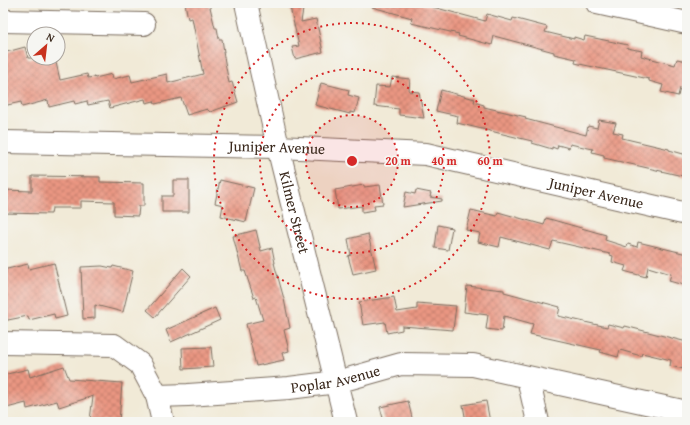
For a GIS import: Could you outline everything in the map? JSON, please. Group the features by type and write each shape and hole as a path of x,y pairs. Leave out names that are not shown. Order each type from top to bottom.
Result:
{"street":[{"name":"Kilmer Street","path":"246,3 278,148 346,422"},
{"path":"597,3 687,23"},
{"path":"3,20 144,24"},
{"name":"Juniper Avenue","path":"3,142 278,148 426,154 687,214"},
{"path":"3,343 114,345 140,364 157,396 163,422"},
{"name":"Poplar Avenue","path":"157,396 289,388 337,382 401,364 473,365 687,412"},
{"path":"528,378 538,422"}],"building":[{"path":"185,3 209,3 215,28 217,28 219,39 222,39 229,83 232,82 238,102 210,112 207,109 187,115 181,98 155,104 154,101 146,103 145,99 110,108 108,101 88,105 87,101 75,104 74,101 49,107 48,100 22,107 21,102 3,106 3,53 25,47 26,66 57,66 60,80 87,74 88,78 95,78 112,74 113,79 130,75 132,82 167,74 168,83 203,74 192,18 188,19"},
{"path":"289,3 304,3 301,22 316,19 323,52 295,59 292,47 299,46"},
{"path":"373,3 418,3 485,21 487,14 512,21 513,18 547,27 545,32 574,39 574,37 584,40 585,36 628,45 627,48 642,51 641,56 675,65 677,59 687,61 687,72 683,89 680,88 678,96 661,92 663,85 649,81 649,79 575,63 576,59 554,54 554,52 494,36 492,45 458,36 459,34 411,23 412,18 372,7"},
{"path":"392,77 410,79 409,91 419,92 424,118 399,115 399,109 374,106 376,86 390,87"},
{"path":"321,83 349,90 348,95 359,98 355,113 350,112 350,114 315,105"},
{"path":"441,90 475,99 474,102 484,105 484,107 526,117 525,119 586,135 588,126 597,128 599,120 616,123 613,132 623,134 622,138 669,149 687,155 687,177 604,158 604,155 592,152 593,149 570,144 569,148 558,145 557,149 552,147 552,149 532,143 532,141 457,123 458,116 436,111"},
{"path":"32,176 100,177 100,182 144,183 144,206 139,206 138,216 114,215 114,202 81,201 81,208 52,208 51,214 3,213 3,190 32,191"},
{"path":"173,180 189,180 189,212 162,212 162,196 173,196"},
{"path":"220,180 254,188 246,222 221,216 223,205 215,203"},
{"path":"364,185 364,187 380,185 383,204 374,205 375,210 362,212 362,206 338,209 335,190"},
{"path":"416,190 431,193 430,197 442,199 442,201 403,207 406,192 415,194"},
{"path":"471,210 497,216 498,212 544,225 546,218 606,235 605,240 627,247 628,244 637,247 638,242 687,254 687,286 669,281 671,274 648,267 646,277 624,271 626,266 612,262 613,256 610,254 553,241 550,250 501,237 499,247 478,242 480,233 466,230"},
{"path":"438,225 452,228 448,250 435,248"},
{"path":"256,230 261,251 272,248 274,263 290,328 284,330 289,351 282,353 284,360 256,366 246,324 263,320 256,297 254,298 245,271 242,271 233,236"},
{"path":"368,234 376,269 353,274 348,256 351,255 348,239"},
{"path":"54,263 67,316 55,319 54,314 29,320 28,316 3,321 3,270 28,264 29,269"},
{"path":"102,266 112,268 113,266 133,271 123,312 95,305 95,318 83,319 81,267"},
{"path":"183,268 191,276 155,317 147,310"},
{"path":"467,286 504,290 504,292 560,307 558,316 607,327 608,324 624,328 625,326 687,342 687,355 684,369 670,366 671,360 642,353 641,356 620,350 618,357 600,352 601,350 530,334 533,324 504,316 502,331 486,329 488,315 464,312"},
{"path":"394,297 397,312 417,309 417,303 456,306 453,330 402,326 402,330 387,333 385,322 363,325 359,302"},
{"path":"215,308 220,320 171,342 166,330"},
{"path":"211,347 213,367 183,369 182,348"},
{"path":"64,366 69,379 122,383 119,422 90,420 93,396 59,407 57,401 27,409 26,403 3,409 3,375 28,369 30,377"},
{"path":"408,401 413,422 384,422 380,407"},
{"path":"486,401 490,422 466,422 463,405"}]}
